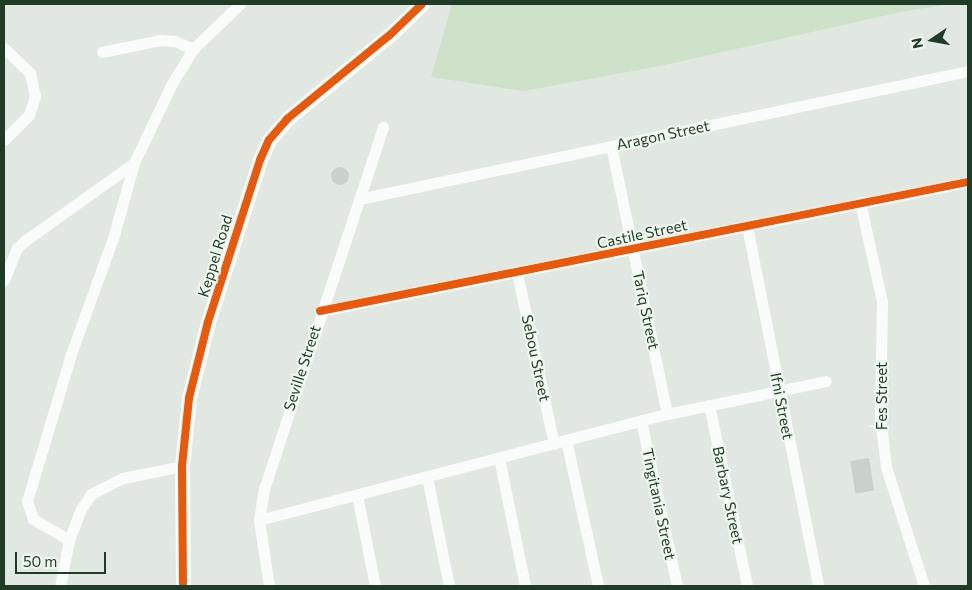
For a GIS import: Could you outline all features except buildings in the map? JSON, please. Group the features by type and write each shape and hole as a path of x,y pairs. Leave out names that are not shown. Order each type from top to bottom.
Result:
{"street":[{"path":"69,540 33,519 27,508 27,495 71,354 117,227 134,163 171,85 193,49 240,4"},
{"name":"Keppel Road","path":"183,586 182,466 186,417 197,364 264,149 287,119 391,34 422,4"},
{"path":"102,52 160,40 175,41 193,49"},
{"path":"4,48 30,73 35,96 29,115 4,140"},
{"name":"Aragon Street","path":"359,199 968,72"},
{"name":"Seville Street","path":"269,586 259,520 264,489 320,311 383,127"},
{"name":"Tariq Street","path":"611,146 667,414"},
{"path":"4,280 14,254 26,240 134,163"},
{"name":"Castile Street","path":"320,311 517,273 860,202 968,185"},
{"name":"Fes Street","path":"860,202 882,302 880,416 885,459 891,489 924,586"},
{"name":"Ifni Street","path":"747,226 818,586"},
{"name":"Sebou Street","path":"517,273 554,444"},
{"path":"259,520 667,414 826,381"},
{"name":"Barbary Street","path":"709,405 747,586"},
{"name":"Tingitania Street","path":"641,421 677,586"},
{"path":"566,440 598,586"},
{"path":"499,458 525,586"},
{"path":"60,586 69,540 81,509 99,489 123,478 182,466"},
{"path":"426,477 449,586"},
{"path":"357,495 375,586"}],"green space":[{"path":"452,4 950,4 901,12 660,66 524,91 431,77"}],"cycle path":[{"path":"183,586 182,466 189,398 208,322 260,160 269,140 287,119 391,34 422,4"},
{"path":"320,311 968,182"}]}
